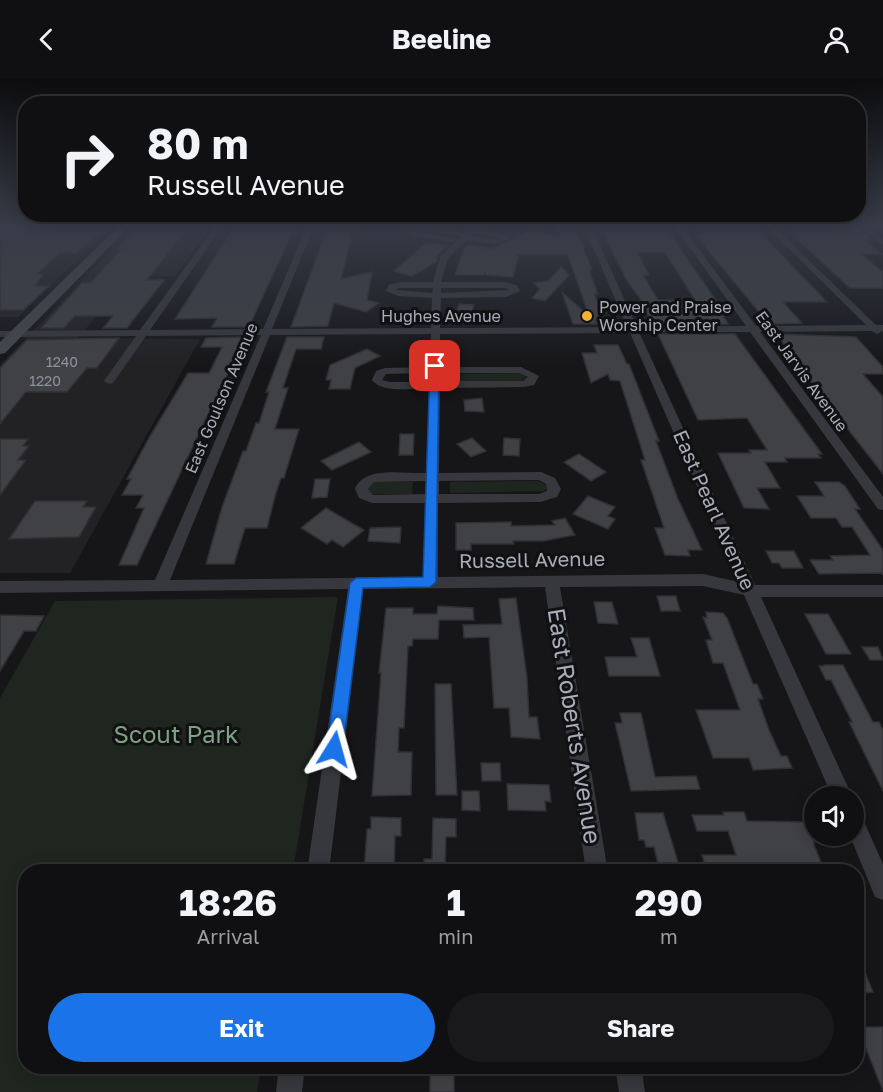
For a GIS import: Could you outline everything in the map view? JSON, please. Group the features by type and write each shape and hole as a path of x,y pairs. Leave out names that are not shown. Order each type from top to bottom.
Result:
{"main road":[{"path":"0,350 79,271"}],"street":[{"path":"109,381 187,271"},
{"name":"East Goulson Avenue","path":"160,585 292,271"},
{"path":"430,582 436,290 440,271"},
{"name":"East Pearl Avenue","path":"607,271 838,786"},
{"name":"East Jarvis Avenue","path":"711,271 883,506"},
{"path":"818,271 879,328 883,337"},
{"path":"505,285 514,287 516,291 506,294 436,290 505,285"},
{"name":"Hughes Avenue","path":"0,334 879,328"},
{"path":"435,370 521,370 534,376 530,383 523,384 383,384 379,382 377,376 385,371 435,370"},
{"path":"541,476 551,481 555,489 552,494 540,498 372,499 365,497 361,492 361,486 365,480 372,478 432,477 541,476"},
{"name":"Russell Avenue","path":"0,587 703,579 750,590 883,591"},
{"name":"East Roberts Avenue","path":"552,580 596,864"},
{"path":"319,864 356,583"},
{"path":"864,845 883,889"},
{"path":"289,1092 291,1074"},
{"path":"629,1074 632,1092"}],"shaded area":[{"path":"0,271 66,271 18,317 0,317"},
{"path":"92,271 178,271 175,276 131,276 78,338 200,339 70,573 0,573 0,365"}],"green space":[{"path":"520,373 527,378 521,381 449,381 449,374"},
{"path":"537,481 545,484 547,488 544,491 450,493 450,482"},
{"path":"374,482 413,482 412,494 371,494 367,490"},
{"name":"Scout Park","path":"338,597 294,864 18,864 18,1074 260,1074 257,1092 0,1092 0,698 55,601"}],"building":[{"path":"0,271 40,271 38,273 43,275 35,286 49,286 23,310 0,310"},
{"path":"101,271 154,271 147,280 164,280 127,328 103,328 113,316 75,316 64,328 41,328 82,283 90,283"},
{"path":"206,271 274,271 249,327 212,327 217,318 175,319"},
{"path":"312,271 343,271 341,279 372,272 367,300 379,303 366,312 334,303 328,326 291,327"},
{"path":"395,271 421,271 411,276"},
{"path":"456,271 514,271 513,277 486,275 485,272 485,275 455,275"},
{"path":"557,271 565,271 569,275 545,301 532,298 540,289 533,283 548,281"},
{"path":"574,271 589,271 598,294 594,294 606,321 595,321 599,324 573,324 562,292 589,316"},
{"path":"622,271 647,271 649,275 643,275 658,300 695,300 677,271 696,271 724,312 721,312 728,324 653,325"},
{"path":"726,271 798,271 827,302 783,302 802,323 769,324"},
{"path":"832,271 883,272 883,288 850,288"},
{"path":"459,304 474,305 470,319 454,318"},
{"path":"658,334 735,334 822,454 818,454 821,458 785,458 787,462 765,462 780,488 757,488 769,509 744,508 718,453 751,453 749,450 767,450 747,418 698,420"},
{"path":"777,334 856,337 883,367 883,374 863,374 883,397 883,474 785,349 787,349"},
{"path":"244,337 226,378 232,378 225,393 221,395 216,408 211,408 137,565 119,565 144,508 136,508 143,495 122,495 131,479 127,479 150,436 188,373 209,373 222,347 201,347 206,338"},
{"path":"287,337 324,337 321,349 296,349 283,388 288,388 275,429 299,429 284,478 281,478 276,493 267,528 245,528 234,564 206,564 222,507 243,451 246,451 256,423 259,423 269,392 266,392"},
{"path":"119,338 97,368 87,368 67,392 26,392 0,424 0,368 27,340"},
{"path":"594,345 618,345 629,364 659,441 656,441 678,499 702,550 688,550 690,556 665,555 655,528 664,528 641,460 645,460 620,381 610,380 608,374 591,383 582,353 597,353"},
{"path":"367,349 380,356 355,368 350,389 329,389 331,380 326,380 330,365"},
{"path":"482,398 484,412 465,411 464,400"},
{"path":"400,434 414,434 413,455 399,455"},
{"path":"472,438 486,451 471,457 457,444"},
{"path":"504,438 520,439 519,456 503,455"},
{"path":"0,439 28,439 23,446 29,446 18,460 26,460 0,495"},
{"path":"359,442 371,452 332,470 321,461"},
{"path":"579,454 606,472 591,481 564,462"},
{"path":"315,479 330,479 327,497 312,498"},
{"path":"815,482 839,482 845,486 860,509 855,509 883,550 883,575 881,573 819,574 810,560 833,560 830,556 870,555 852,527 842,527 836,518 811,518 797,496 824,496"},
{"path":"588,496 615,507 608,516 615,519 608,529 573,514"},
{"path":"35,501 87,501 83,507 96,507 79,537 9,539"},
{"path":"326,508 364,530 343,547 332,540 327,544 301,528"},
{"path":"565,518 575,535 543,541 513,541 514,544 471,544 471,550 456,550 456,523 511,522 511,526 555,525 552,521"},
{"path":"401,527 400,543 368,541 370,528"},
{"path":"766,551 794,551 803,568 782,568 779,563 772,563"},
{"path":"657,596 676,596 680,611 661,611"},
{"path":"516,598 527,678 529,717 537,717 540,739 511,737 509,708 494,708 489,637 464,638 463,625 502,624 499,599"},
{"path":"594,602 612,602 618,624 598,623"},
{"path":"438,606 473,608 474,620 439,620 438,639 413,639 412,646 408,646 404,728 399,728 398,752 412,752 411,795 372,796 381,673 379,673 386,608 413,608 413,614 437,614"},
{"path":"706,612 723,613 727,618 753,684 757,684 763,699 758,699 769,730 781,756 787,756 792,768 753,770 749,758 713,758 696,710 740,710 723,663 713,663 706,640 712,640 703,617 707,618"},
{"path":"805,614 828,614 851,654 826,654"},
{"path":"0,615 44,616 36,631 24,631 0,671"},
{"path":"631,638 649,638 660,676 609,676 605,657 637,657"},
{"path":"862,647 878,647 883,660 870,660"},
{"path":"843,665 873,722 879,722 883,730 883,791 831,680 826,680 819,666"},
{"path":"435,684 451,684 457,795 436,795"},
{"path":"620,713 641,713 655,777 696,776 700,789 631,791 615,723 622,723"},
{"path":"481,763 500,763 501,781 482,781"},
{"path":"507,784 549,785 551,802 545,801 546,811 508,810"},
{"path":"462,791 479,791 480,811 462,810"},
{"path":"723,812 744,812 747,821 804,822 804,846 814,846 822,864 705,864 702,855 736,855 728,831 697,831 692,815 724,815"},
{"path":"635,813 663,813 679,864 658,864 654,847 646,847 644,840 639,840"},
{"path":"371,817 401,818 401,836 395,836 394,864 365,864 367,829 371,829"},
{"path":"433,818 456,819 456,837 446,837 445,864 424,864 424,859 432,859"},
{"path":"864,970 873,992 864,993"},
{"path":"864,1027 883,1027 883,1091 865,1046"},
{"path":"430,1074 454,1074 454,1092 430,1092"}],"place":[{"name":"Power and Praise Worship Center","path":"587,316"}],"route":[{"path":"334,749 356,583 430,582 435,366"}]}
